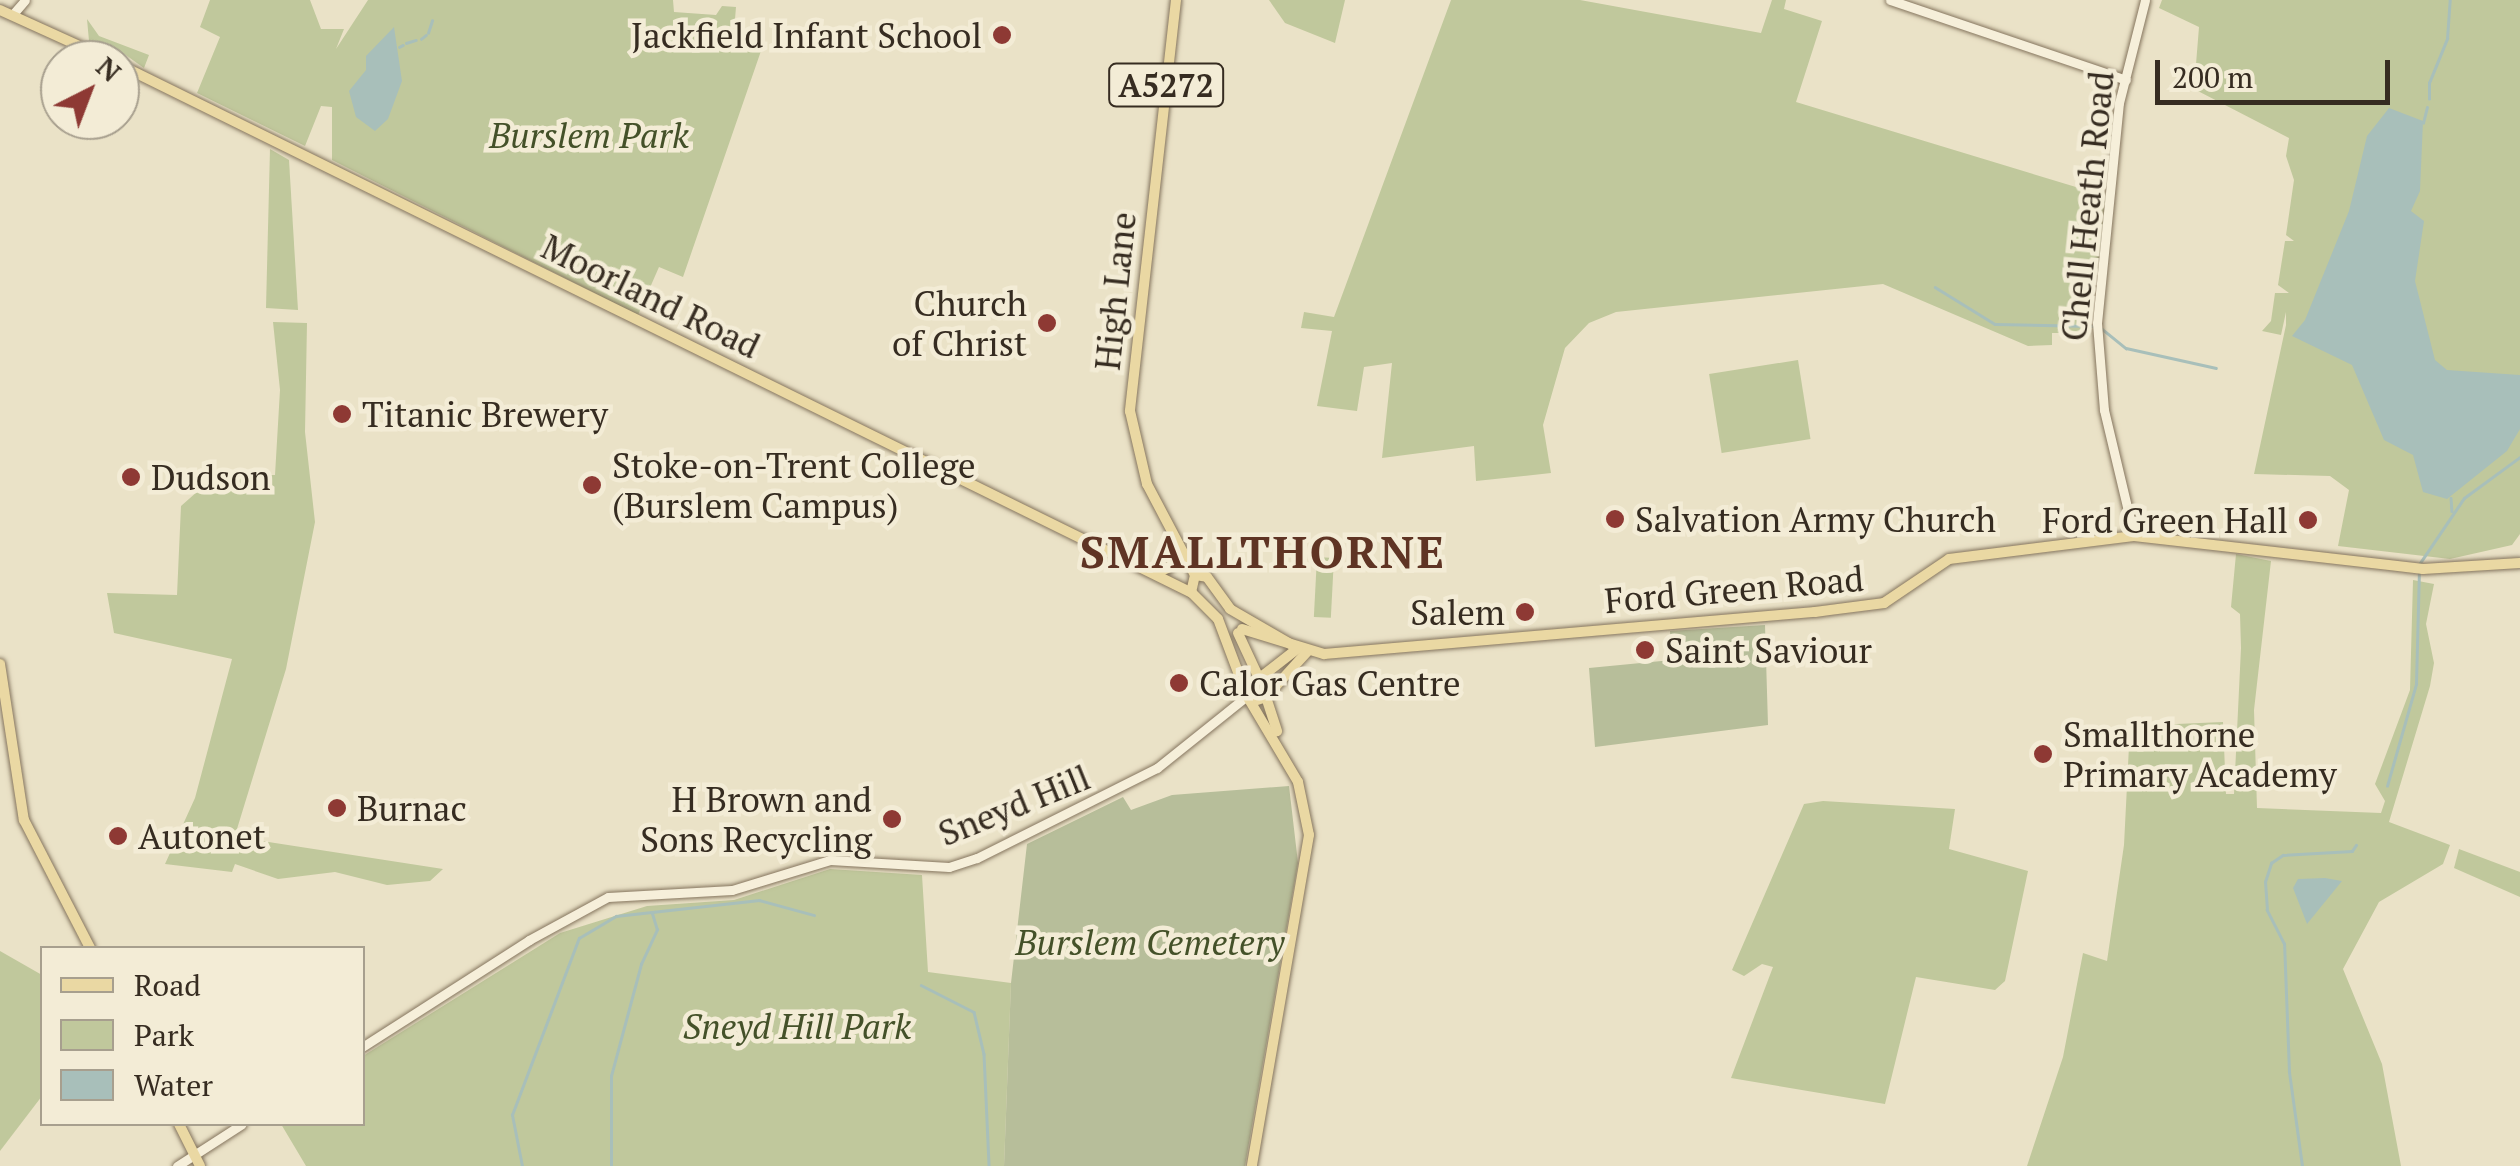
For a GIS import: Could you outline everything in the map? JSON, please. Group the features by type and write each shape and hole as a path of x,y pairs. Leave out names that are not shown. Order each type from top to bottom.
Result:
{"main road":[{"name":"High Lane","path":"1176,0 1130,411 1134,450 1193,577"},
{"path":"0,10 68,40"},
{"name":"Moorland Road","path":"140,75 1196,595"},
{"name":"Ford Green Road","path":"1302,650 1869,606 1897,597 1949,559 2134,536 2418,568 2520,563"},
{"path":"1157,574 1170,568 1180,552"},
{"name":"Moorland Road","path":"1157,574 1193,577"},
{"name":"A5272","path":"1196,595 1193,577 1208,576 1211,588 1230,609 1238,628"},
{"path":"1211,588 1196,595 1218,620 1302,650"},
{"path":"1218,620 1230,609"},
{"path":"1238,628 1260,677 1256,694"},
{"path":"1238,628 1256,694 1302,802 1307,866 1252,1166"},
{"path":"1256,694 1260,677 1302,650"},
{"path":"1256,694 1302,650"},
{"path":"0,664 16,787 46,868 89,946"},
{"path":"180,1126 200,1166"}],"street":[{"path":"13,14 25,0"},
{"path":"1890,0 2126,80"},
{"name":"Chell Heath Road","path":"2134,536 2104,410 2097,326 2126,80 2145,0"},
{"name":"Sneyd Hill","path":"365,1044 597,901 732,890 830,860 949,867 1103,800 1173,756 1256,694"},
{"path":"177,1166 239,1126"}],"green space":[{"name":"Burslem Park","path":"210,0 310,0 321,29 344,29 336,49 368,0 673,0 674,12 716,15 722,6 736,7 733,44 762,48 683,277 659,267 638,315 332,160 332,107 321,106 305,146 197,93 220,37 200,27"},
{"path":"1269,0 1345,0 1335,43 1285,23"},
{"path":"1451,0 1580,0 1761,33 1772,0 1786,0 1784,9 1822,21 1796,102 2109,197 2087,333 2052,333 2052,345 2028,346 1883,284 1616,312 1589,323 1565,348 1543,425 1551,473 1476,481 1474,446 1382,458 1392,363 1364,367 1357,411 1317,406 1332,331 1301,328 1304,312 1334,317"},
{"path":"2162,0 2520,0 2520,534 2512,545 2450,559 2338,546 2349,490 2330,476 2254,474 2286,325 2286,312 2281,335 2262,331 2271,321 2275,293 2289,293 2278,285 2285,241 2294,241 2286,235 2294,180 2286,156 2289,138 2194,89 2199,27 2159,8"},
{"path":"87,19 99,36 110,40 89,40"},
{"path":"140,52 149,55 144,68 140,65"},
{"path":"270,149 289,160 298,310 266,308"},
{"path":"273,322 307,323 305,432 315,522 286,669 237,829 242,838 443,869 430,881 387,885 335,872 278,879 235,864 232,872 165,864 195,798 232,659 114,633 107,593 177,595 181,506 215,476 275,475 280,390"},
{"path":"1798,360 1811,439 1722,453 1709,374"},
{"path":"2236,554 2271,561 2254,710 2257,808 2381,813 2385,801 2375,784 2410,690 2413,580 2434,584 2426,624 2434,663 2430,686 2389,822 2450,845 2443,864 2379,902 2343,969 2382,1064 2401,1166 2027,1166 2063,1057 2083,953 2107,961 2124,845 2130,726 2223,722 2226,794 2234,794 2241,648 2240,614 2231,607"},
{"path":"1317,557 1334,558 1331,618 1314,617"},
{"path":"1765,625 1768,725 1595,747 1589,668 1672,660 1670,631"},
{"name":"Burslem Cemetery","path":"1289,786 1298,863 1245,1166 1004,1166 1011,983 1027,844 1123,797 1131,810 1172,795"},
{"path":"1823,801 1955,809 1949,849 2028,871 2005,981 1995,990 1916,977 1885,1104 1731,1078 1773,967 1762,964 1744,976 1732,970 1804,804"},
{"path":"2459,849 2520,872 2520,897 2454,868"},
{"name":"Sneyd Hill Park","path":"830,869 922,875 928,972 1011,983 1004,1166 306,1166 282,1126 365,1126 365,1055 560,933 647,906 734,900"},
{"path":"0,951 40,974 40,1099 0,1151"}],"water":[{"path":"394,27 402,81 388,119 375,131 356,117 349,91 366,70 366,56"},
{"path":"2389,108 2423,121 2420,191 2411,211 2424,221 2415,281 2435,360 2447,370 2520,375 2520,429 2507,451 2447,499 2423,492 2413,455 2384,440 2352,365 2292,336 2305,320 2349,211 2367,136"},
{"path":"2298,879 2342,881 2307,924 2293,888"}],"waterway":[{"path":"2429,99 2429,83 2447,39 2450,0"},
{"path":"428,33 432,21"},
{"path":"421,39 426,35"},
{"path":"406,43 416,40"},
{"path":"399,47 403,45"},
{"path":"2423,123 2427,107"},
{"path":"1935,287 1995,324 2093,326"},
{"path":"2101,328 2126,348 2216,368"},
{"path":"2420,563 2464,498 2520,457"},
{"path":"2451,498 2452,511"},
{"path":"2387,786 2416,684 2419,571"},
{"path":"2302,1166 2289,1072 2284,944 2267,910 2265,882 2271,863 2283,855 2352,851 2356,845"},
{"path":"522,1166 512,1115 579,938 616,916 759,900 814,915"},
{"path":"611,1166 611,1076 641,964 657,930 652,914"},
{"path":"921,985 974,1012 984,1054 989,1166"}],"place":[{"name":"Jackfield Infant School","path":"1002,35"},
{"name":"Church of Christ","path":"1047,323"},
{"name":"Titanic Brewery","path":"342,414"},
{"name":"Dudson","path":"131,477"},
{"name":"Stoke-on-Trent College (Burslem Campus)","path":"592,485"},
{"name":"Salvation Army Church","path":"1615,519"},
{"name":"Ford Green Hall","path":"2308,520"},
{"name":"Salem","path":"1525,612"},
{"name":"Saint Saviour","path":"1645,650"},
{"name":"Calor Gas Centre","path":"1179,683"},
{"name":"Smallthorne Primary Academy","path":"2043,754"},
{"name":"Burnac","path":"337,808"},
{"name":"H Brown and Sons Recycling","path":"892,819"},
{"name":"Autonet","path":"118,836"}],"district":[{"name":"SMALLTHORNE","path":"1263,552"}]}
